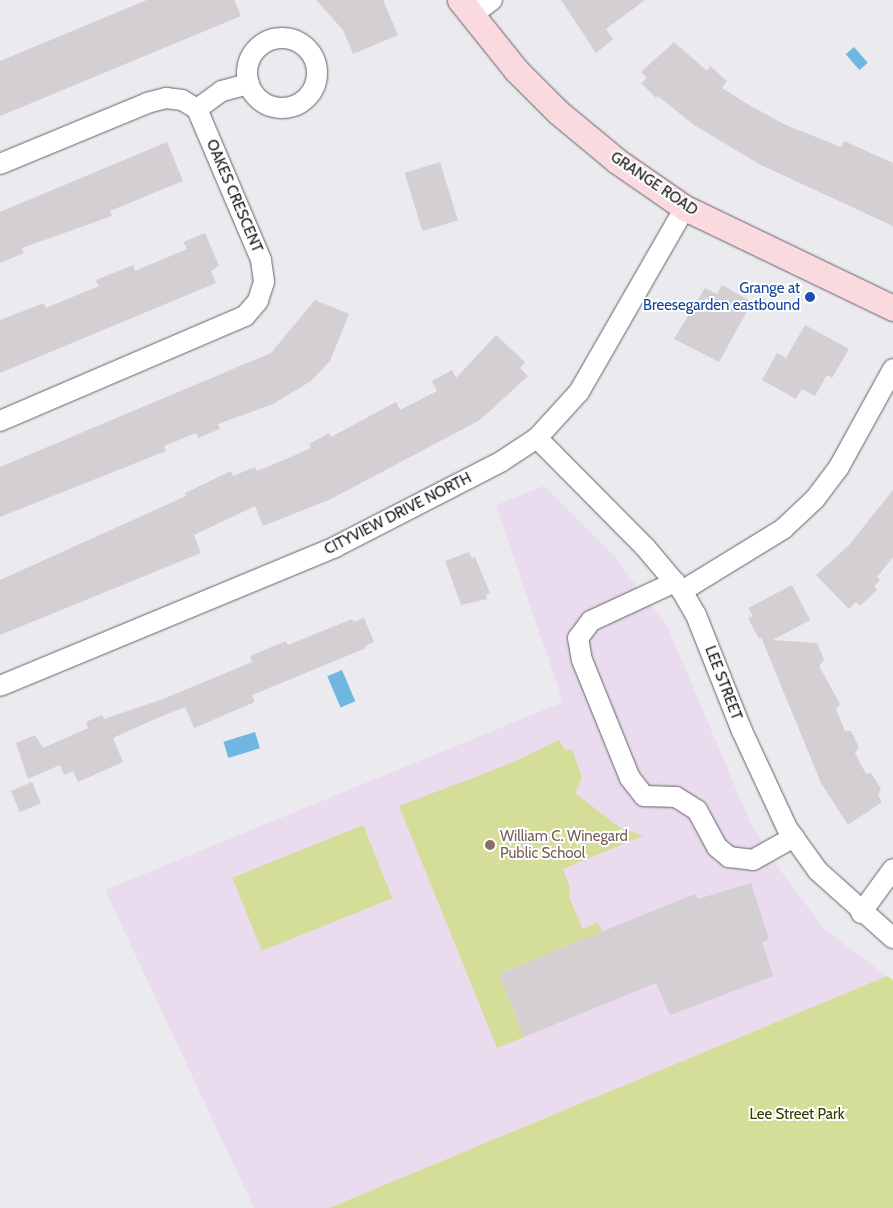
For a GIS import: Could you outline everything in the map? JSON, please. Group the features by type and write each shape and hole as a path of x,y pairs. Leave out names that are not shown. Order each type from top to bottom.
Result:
{"main road":[{"name":"GRANGE ROAD","path":"466,8 516,70 558,112 618,161 685,208 893,308"}],"street":[{"path":"466,8 492,0"},
{"path":"0,164 146,103 166,98 182,100 197,108 222,91 249,84"},
{"name":"OAKES CRESCENT","path":"0,421 228,324 245,316 258,301 264,282 261,260 197,108"},
{"name":"CITYVIEW DRIVE NORTH","path":"0,686 335,547 485,470 537,438 579,392 685,208"},
{"path":"794,837 754,860 729,857 717,847 698,810 676,797 644,796 630,778 582,660 578,638 592,621 678,586 783,529 816,500 839,467 893,369"},
{"name":"LEE STREET","path":"537,438 645,547 678,586 696,615 742,731 794,837 818,871 861,913 893,938"},
{"path":"861,913 893,869"}],"shaded area":[{"name":"William C. Winegard Public School","path":"544,486 613,555 668,628 751,824 777,866 825,930 887,976 329,1208 254,1208 105,890 563,702 496,505"}],"green space":[{"path":"559,740 565,750 572,749 582,778 575,793 619,827 643,836 563,869 570,887 569,897 583,929 598,922 602,932 499,974 524,1037 497,1048 399,806 509,764"},
{"path":"363,825 393,898 262,951 232,878"},
{"name":"Lee Street Park","path":"887,976 893,980 893,1208 329,1208"}],"water":[{"path":"854,47 868,63 859,70 846,54"},
{"path":"342,670 355,701 341,708 327,676"},
{"path":"255,732 260,748 228,758 223,742"}],"building":[{"path":"147,0 234,0 241,16 0,116 0,61"},
{"path":"316,0 383,0 398,35 353,54 343,30"},
{"path":"561,0 645,0 606,29 613,39 596,53"},
{"path":"674,42 707,71 710,66 727,81 722,88 749,105 786,125 841,147 844,141 893,163 893,226 759,164 694,125 658,96 656,98 641,83 647,78 641,72"},
{"path":"167,142 183,181 110,211 112,216 22,248 24,253 0,263 0,212"},
{"path":"440,162 458,220 422,231 405,173"},
{"path":"205,233 219,266 211,271 216,283 0,373 0,320 44,303 46,308 99,286 96,280 133,265 135,271 187,249 183,242"},
{"path":"722,285 752,302 719,362 674,339 705,288 717,294"},
{"path":"315,300 349,314 330,361 311,381 273,404 218,424 220,429 198,438 196,433 164,446 166,451 0,517 0,467 271,353"},
{"path":"805,325 849,349 832,378 827,375 815,396 802,389 796,399 762,380 777,353 786,358"},
{"path":"496,335 525,362 520,368 528,376 480,420 331,499 263,526 255,506 194,535 201,553 0,635 0,580 186,496 185,493 231,471 233,476 255,467 257,471 286,459 311,448 309,444 329,433 331,437 396,402 400,410 437,391 432,381 452,370 456,378"},
{"path":"893,490 893,557 877,577 880,580 874,586 877,590 860,606 856,602 849,609 816,575 849,545"},
{"path":"469,552 472,558 475,557 490,593 486,595 487,599 461,605 445,561"},
{"path":"792,585 810,620 773,640 817,643 824,660 819,666 840,704 836,709 845,731 851,731 859,747 855,753 866,774 871,773 881,789 878,795 882,802 848,825 821,783 761,637 759,639 748,618 753,616 748,608"},
{"path":"364,618 374,642 365,646 366,648 252,695 255,702 194,728 185,707 155,719 113,738 123,762 78,782 73,771 64,775 60,765 28,779 16,743 35,735 43,748 88,728 86,722 102,715 104,719 163,699 252,662 250,656 286,641 288,645 352,619 354,622"},
{"path":"32,782 41,803 20,812 11,791"},
{"path":"751,883 769,939 762,942 773,976 670,1015 656,983 524,1037 499,974 695,894 698,899"}],"place":[{"name":"Grange at Breesegarden eastbound","path":"810,297"},
{"name":"William C. Winegard Public School","path":"490,845"}]}
